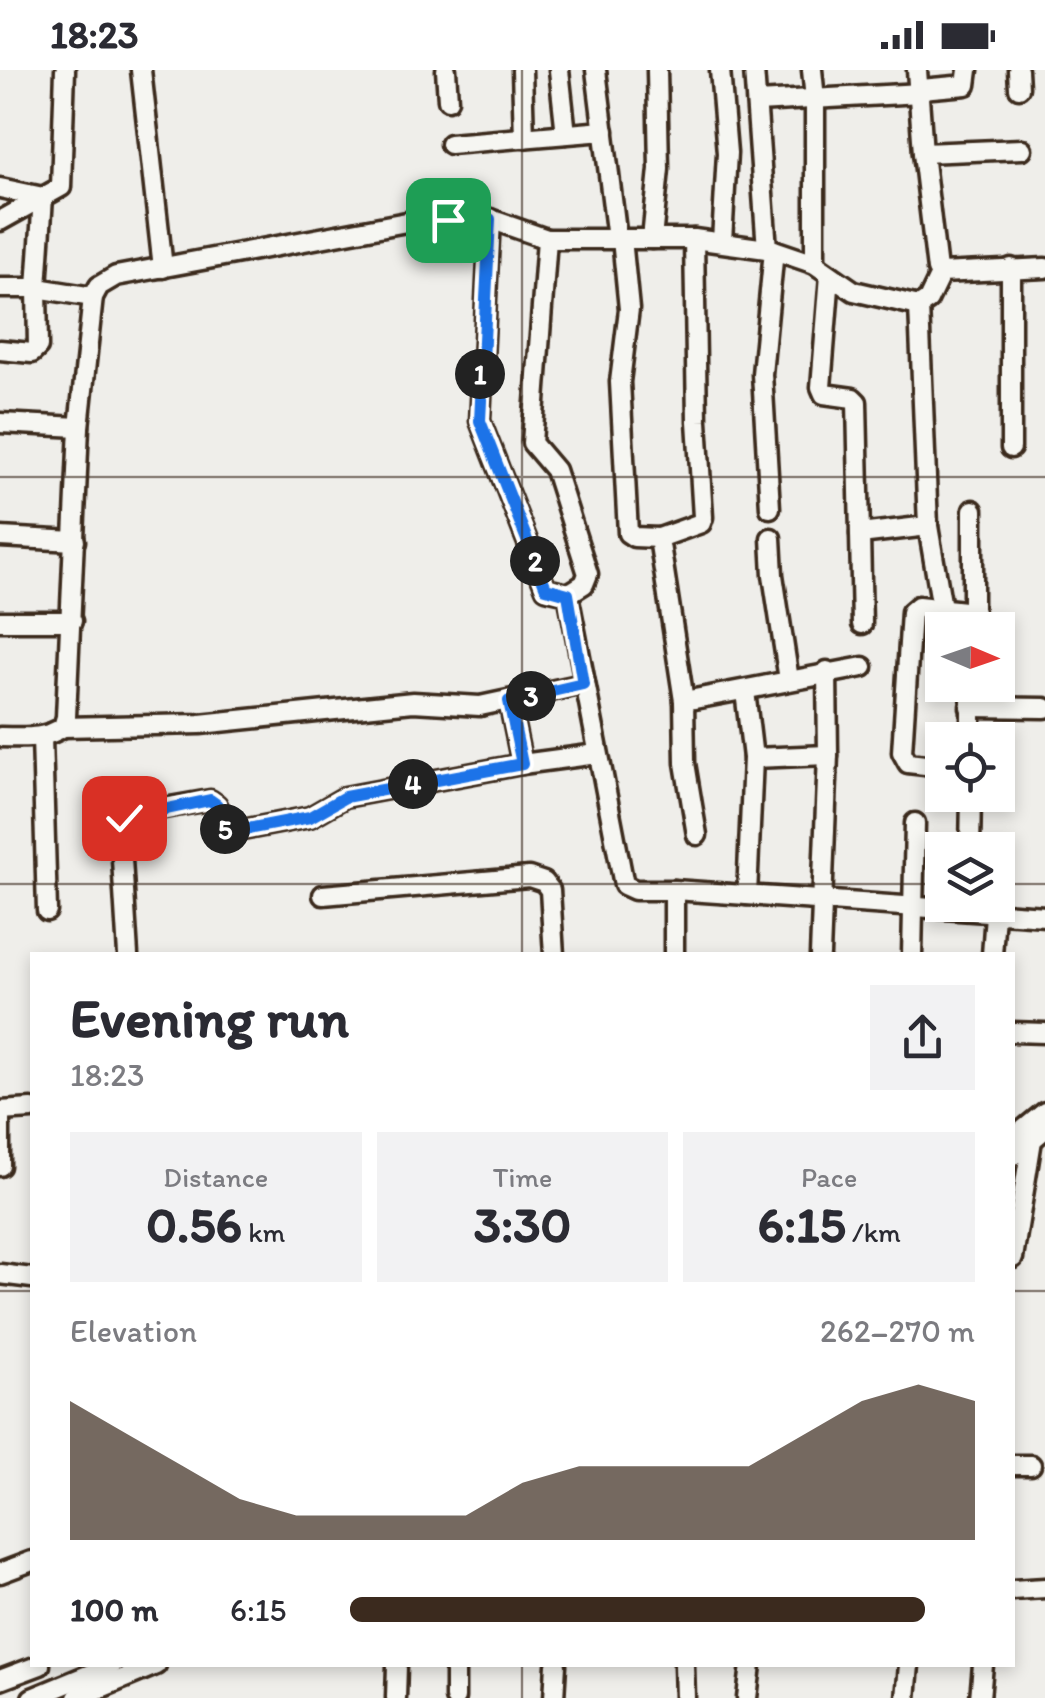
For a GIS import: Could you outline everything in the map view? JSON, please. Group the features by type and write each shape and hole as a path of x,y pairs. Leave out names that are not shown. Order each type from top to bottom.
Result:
{"street":[{"path":"0,221 62,185 65,70"},
{"path":"140,70 163,268"},
{"path":"446,70 448,100"},
{"path":"522,70 524,138"},
{"path":"559,70 566,134"},
{"path":"596,70 629,309 620,382 628,533 634,536 660,538 700,523 703,517 694,239"},
{"path":"652,239 660,169 657,70"},
{"path":"720,70 726,153 722,241"},
{"path":"754,70 770,250 762,374 770,508"},
{"path":"812,70 822,269 821,387 824,394 853,398 856,402 862,624"},
{"path":"756,102 815,99 920,84 966,85 968,70"},
{"path":"920,84 935,266 942,273 1045,268"},
{"path":"450,144 604,131"},
{"path":"923,153 1022,148"},
{"path":"0,188 44,197"},
{"path":"0,350 37,350 44,197"},
{"path":"490,219 480,421 546,588 568,594 584,584 588,574 555,470 532,442 547,239"},
{"path":"63,727 72,621 79,427 93,297 98,286 116,276 412,221 490,219 547,239 694,239 770,250 822,269 854,291 919,306 928,300 942,273"},
{"path":"1010,268 1011,448"},
{"path":"0,288 37,288 93,297"},
{"path":"919,306 928,526 942,608"},
{"path":"0,423 79,427"},
{"path":"973,510 974,612"},
{"path":"860,534 928,526"},
{"path":"0,537 75,541"},
{"path":"660,538 684,700 685,763 697,835"},
{"path":"771,538 789,680"},
{"path":"568,594 621,880 635,890 925,908"},
{"path":"925,765 908,763 902,752 911,612 918,606 952,612"},
{"path":"0,621 72,621"},
{"path":"684,700 863,667"},
{"path":"820,952 828,755 826,671"},
{"path":"0,737 42,737 63,727 200,724 413,702 480,706 583,684"},
{"path":"746,691 753,758 747,895"},
{"path":"509,701 522,764"},
{"path":"970,702 970,722"},
{"path":"970,707 1045,708"},
{"path":"42,737 47,912"},
{"path":"128,952 120,826 130,814 210,800 217,805 224,829 232,832 310,817 345,797 597,754"},
{"path":"753,758 828,755"},
{"path":"912,952 914,823"},
{"path":"323,895 529,877 550,890 554,952"},
{"path":"674,890 674,952"},
{"path":"1015,915 1045,916"},
{"path":"992,952 994,922"},
{"path":"1015,1032 1045,1033"},
{"path":"0,1166 0,1111 30,1108"},
{"path":"1015,1137 1045,1112"},
{"path":"1015,1154 1039,1134"},
{"path":"1015,1248 1039,1134"},
{"path":"0,1274 30,1278"},
{"path":"0,1574 30,1561"},
{"path":"1015,1590 1045,1588"},
{"path":"0,1680 35,1667"},
{"path":"32,1698 107,1667"},
{"path":"77,1698 151,1667"},
{"path":"392,1695 397,1667"},
{"path":"455,1667 456,1698"},
{"path":"554,1698 556,1667"},
{"path":"684,1667 685,1698"},
{"path":"748,1698 751,1667"},
{"path":"906,1698 908,1667"},
{"path":"980,1698 983,1667"}],"route":[{"path":"124,818 210,800 217,805 224,829 232,832 310,817 345,797 522,764 509,701 583,684 568,594 546,588 480,421 490,219 448,220"}]}
